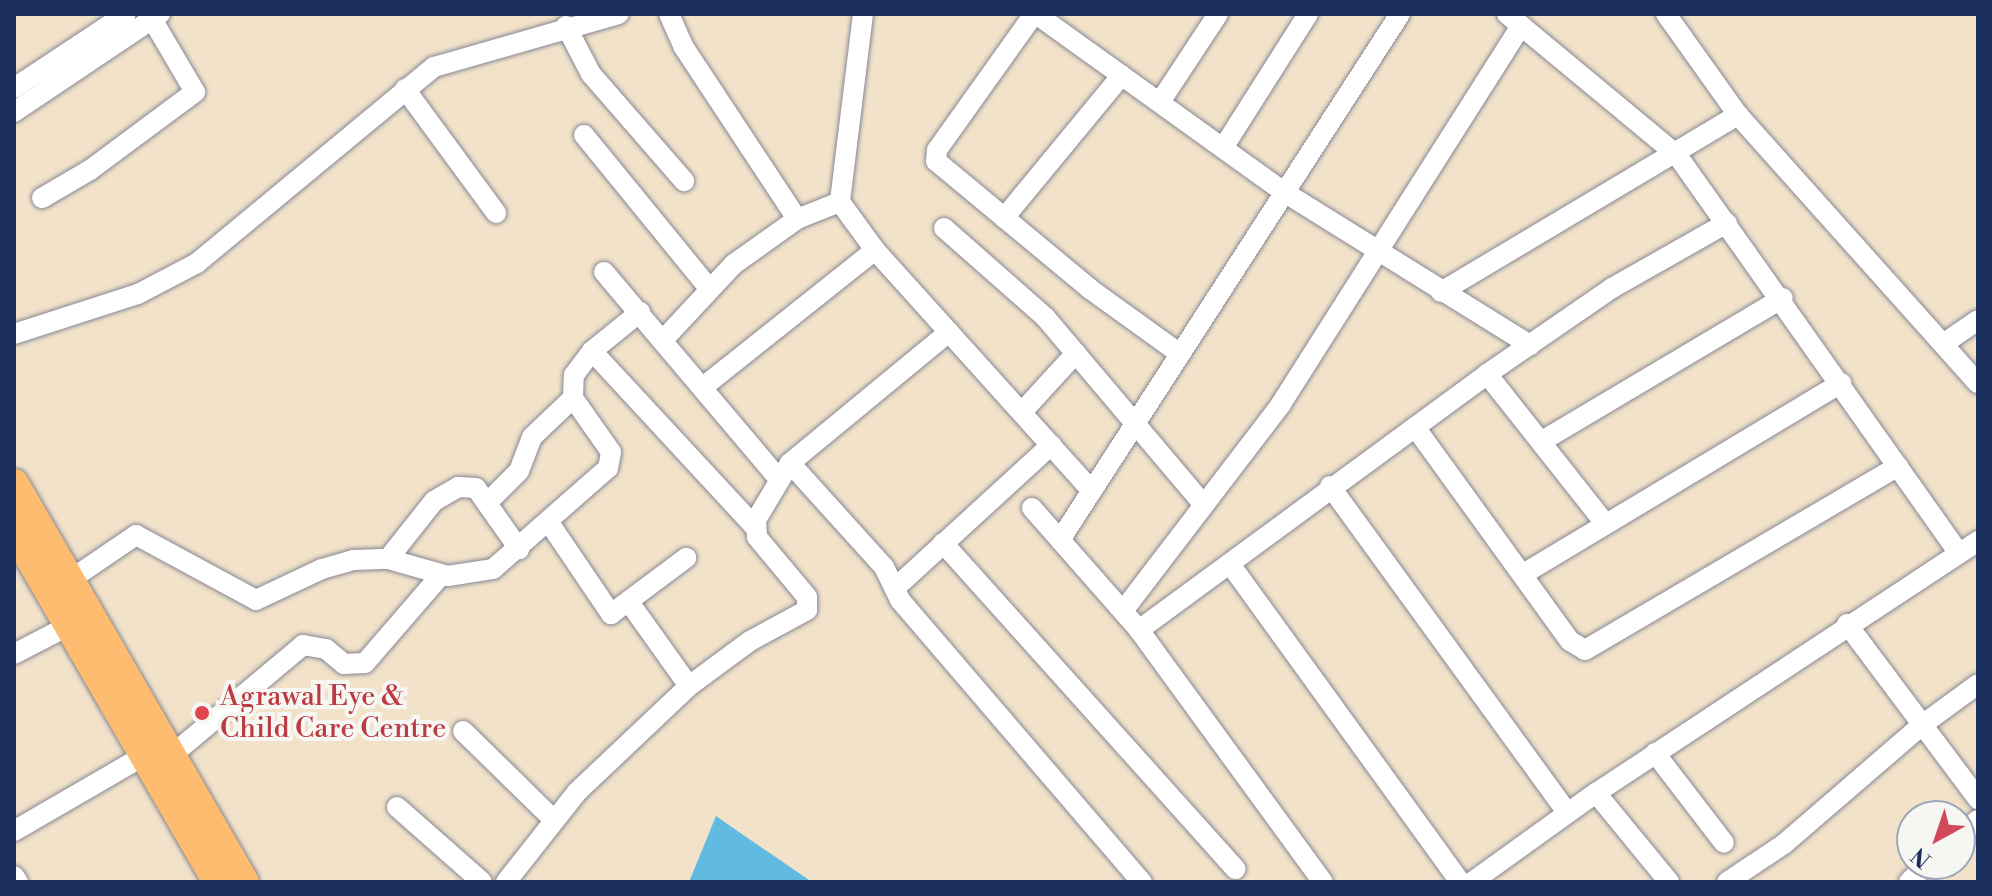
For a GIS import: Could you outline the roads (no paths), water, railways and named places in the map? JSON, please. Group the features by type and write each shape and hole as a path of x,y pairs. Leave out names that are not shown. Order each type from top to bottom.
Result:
{"highway":[{"path":"14,484 70,580 160,755 218,882"},
{"path":"14,530 70,625 244,882"}],"street":[{"path":"14,88 126,14"},
{"path":"14,334 138,294 197,263 405,89 453,58 619,14"},
{"path":"669,14 683,46 797,219"},
{"path":"863,14 840,202 875,250 1092,491"},
{"path":"1180,354 1090,289 938,165 935,156 1035,14 1284,192 1376,253 1530,345"},
{"path":"1160,102 1218,14"},
{"path":"1223,148 1308,14"},
{"path":"1060,540 1400,14"},
{"path":"1666,14 1738,115 1978,383"},
{"path":"14,112 156,17 195,92 90,170 42,198"},
{"path":"1123,611 1281,404 1376,253 1514,20 1677,155 1783,298 1958,552"},
{"path":"566,26 591,74 684,181"},
{"path":"1004,218 1122,75"},
{"path":"405,89 496,213"},
{"path":"1441,292 1677,155 1738,115"},
{"path":"584,135 708,287"},
{"path":"664,339 708,287 797,219 840,202"},
{"path":"1139,630 1330,486 1487,374 1612,288 1727,223"},
{"path":"944,228 1032,304 1204,505"},
{"path":"703,387 875,250"},
{"path":"604,272 703,387 884,567 895,588 1142,882"},
{"path":"1542,441 1783,298"},
{"path":"70,580 136,535 256,600 337,563 388,559 441,575 493,569 550,524 611,461 611,452 573,398 574,375 592,351 640,312"},
{"path":"1943,344 1978,320"},
{"path":"755,527 784,470 949,332"},
{"path":"506,882 577,792 689,686 750,641 807,610 807,597 755,527 592,351"},
{"path":"1022,412 1076,353"},
{"path":"1487,374 1604,522"},
{"path":"1525,573 1604,522 1841,383"},
{"path":"487,503 519,471 532,437 573,398"},
{"path":"1415,427 1525,573 1570,641 1592,649 1898,466"},
{"path":"895,588 1051,445"},
{"path":"388,559 445,493 470,486 487,503 519,549"},
{"path":"1330,486 1567,812"},
{"path":"1032,508 1139,630 1323,882"},
{"path":"550,524 607,612 629,602 686,558"},
{"path":"1472,882 1567,812 1847,624 1978,541"},
{"path":"943,543 1235,869"},
{"path":"1230,564 1460,882"},
{"path":"14,831 160,755 303,645 326,649 344,664 365,663 441,575"},
{"path":"629,602 689,686"},
{"path":"1847,624 1978,799"},
{"path":"14,654 70,625"},
{"path":"1727,882 1784,844 1922,725 1978,684"},
{"path":"463,731 554,820"},
{"path":"1655,753 1724,843"},
{"path":"1596,793 1669,882"},
{"path":"397,807 482,882"},
{"path":"14,876 18,882"}],"water":[{"path":"716,816 736,830 812,882 689,882"}],"place":[{"name":"Agrawal Eye & Child Care Centre","path":"202,713"}]}
